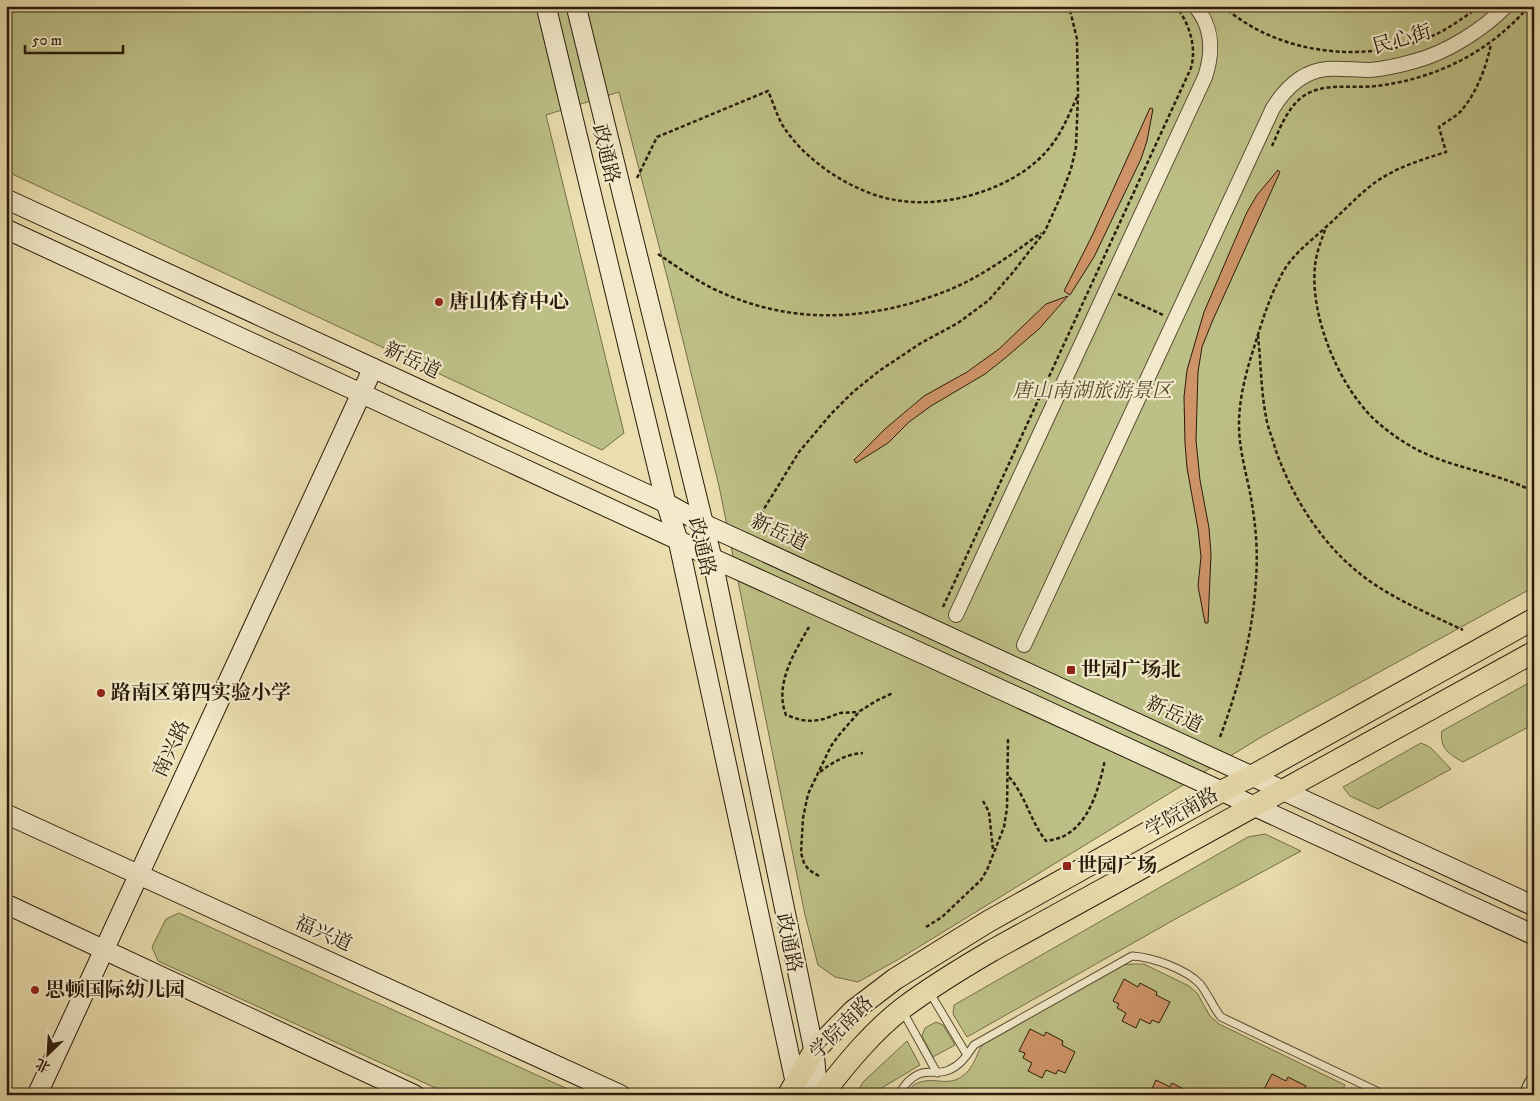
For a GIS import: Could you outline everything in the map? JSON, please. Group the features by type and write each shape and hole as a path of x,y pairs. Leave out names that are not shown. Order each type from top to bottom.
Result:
{"main road":[{"name":"政通路","path":"546,6 666,503 678,540 792,1088"},
{"name":"政通路","path":"576,6 712,558 814,1051 818,1095"},
{"path":"580,148 607,135"},
{"name":"新岳道","path":"6,199 666,503 702,523 1534,906"},
{"path":"6,229 678,540 712,558 1222,790 1534,935"},
{"name":"南兴路","path":"38,1095 373,368"},
{"name":"学院南路","path":"792,1088 814,1051 853,1010 895,979 989,922 1222,790 1252,776 1534,619"},
{"name":"学院南路","path":"822,1095 852,1056 902,1009 992,950 1534,652"},
{"name":"福兴道","path":"6,814 622,1095"},
{"path":"6,904 415,1095"},
{"path":"1529,1095 1534,1084"},
{"path":"792,1088 812,1095"}],"street":[{"name":"民心街","path":"1175,321 1273,108 1282,93 1305,75 1325,69 1371,70 1416,61 1458,43 1496,17 1506,6"},
{"path":"956,615 1205,78 1210,61 1211,46 1209,32 1197,9"},
{"path":"1024,644 1175,321"}],"lane":[{"path":"900,1095 906,1082 921,1073 937,1074 948,1071 961,1063 974,1045 1132,956 1146,957 1190,976 1200,984 1222,1017 1385,1095"},
{"path":"928,991 967,1055"},
{"path":"902,1009 937,1074"}],"path":[{"path":"754,525 799,452 848,397 879,371 921,343 958,323 989,300 1045,231 1071,169 1076,147 1078,39 1069,6"},
{"path":"942,607 1191,68 1194,59 1191,36 1176,6"},
{"path":"1222,6 1260,31 1292,44 1326,51 1360,52 1395,48 1428,38 1458,22 1480,6"},
{"path":"1269,150 1289,112 1303,96 1324,88 1375,86 1414,79 1452,65 1491,43 1517,20 1529,6"},
{"path":"1220,737 1234,700 1252,624 1256,578 1256,536 1239,426 1241,395 1246,373 1265,312 1287,267 1304,246 1374,183 1400,168 1446,152 1439,127 1460,112 1470,98 1484,69 1491,43"},
{"path":"637,178 657,137 768,91 783,126 800,147 822,168 844,181 867,192 895,200 933,202 975,195 999,186 1024,171 1045,153 1060,134 1078,96"},
{"path":"1325,228 1314,265 1314,293 1321,325 1334,359 1356,398 1385,428 1416,450 1459,467 1500,478 1534,492"},
{"path":"658,254 714,289 745,302 782,312 844,316 890,309 958,286 1002,261 1045,231"},
{"path":"1092,282 1175,321"},
{"path":"1258,333 1267,424 1279,460 1292,490 1311,521 1350,565 1371,582 1392,595 1463,630"},
{"path":"809,627 792,657 785,678 783,706 786,716 812,721 860,711"},
{"path":"819,876 809,870 804,863 801,853 805,806 811,785 819,773 831,746 860,711 893,693"},
{"path":"926,927 942,917 981,880 987,870 1004,827 1007,808 1008,738"},
{"path":"819,773 832,763 846,756 863,753"},
{"path":"1008,776 1019,788 1037,829 1046,841 1062,837 1077,825 1086,813 1099,787 1105,760"},
{"path":"982,801 989,812 993,851"}],"green space":[{"name":"唐山南湖旅游景区","path":"6,6 1534,6 1534,587 1263,736 899,959 858,982 835,977 818,965 805,915 719,486 619,92 546,115 624,433 602,450 6,171"},
{"path":"1534,680 1534,724 1463,762 1446,750 1442,742 1442,731"},
{"path":"1421,743 1430,747 1451,769 1378,809 1350,796 1343,787"},
{"path":"1265,834 1301,851 1179,917 967,1037 953,1014 954,1005 1248,837"},
{"path":"179,913 581,1095 451,1095 158,961 152,947 166,919"},
{"path":"1144,964 1189,986 1197,993 1210,1016 1219,1024 1345,1085 1340,1095 909,1095 908,1090 925,1081 956,1080 969,1070 982,1045 1123,965"},
{"path":"936,1022 943,1025 955,1045 933,1057 922,1036 925,1028"},
{"path":"907,1041 920,1065 880,1089 878,1095 855,1095 864,1081"}],"building":[{"path":"1150,108 1153,109 1147,141 1141,159 1094,257 1070,295 1064,291 1092,236"},
{"path":"1278,170 1280,172 1202,347 1198,372 1196,440 1211,554 1208,623 1205,623 1198,586 1201,557 1198,529 1187,468 1185,443 1184,397 1187,370 1204,312 1247,212 1257,195"},
{"path":"1068,296 1039,329 985,374 931,406 909,422 888,443 856,463 854,460 885,429 924,396 967,372 999,349 1046,304"},
{"path":"1124,979 1138,987 1140,983 1157,992 1156,995 1170,1002 1159,1023 1152,1020 1150,1024 1140,1019 1136,1028 1122,1021 1126,1013 1117,1008 1119,1004 1113,1001"},
{"path":"1030,1029 1044,1036 1046,1032 1063,1041 1062,1045 1075,1052 1065,1073 1058,1070 1056,1074 1046,1070 1042,1078 1028,1071 1032,1063 1023,1058 1025,1053 1019,1051"},
{"path":"1272,1074 1286,1081 1288,1077 1306,1086 1301,1095 1261,1095"},
{"path":"1156,1080 1170,1087 1172,1083 1195,1095 1149,1095"}],"place":[{"name":"唐山体育中心","path":"439,302"},
{"name":"世园广场北","path":"1071,670"},
{"name":"路南区第四实验小学","path":"101,693"},
{"name":"世园广场","path":"1067,866"},
{"name":"思顿国际幼儿园","path":"35,990"}]}
